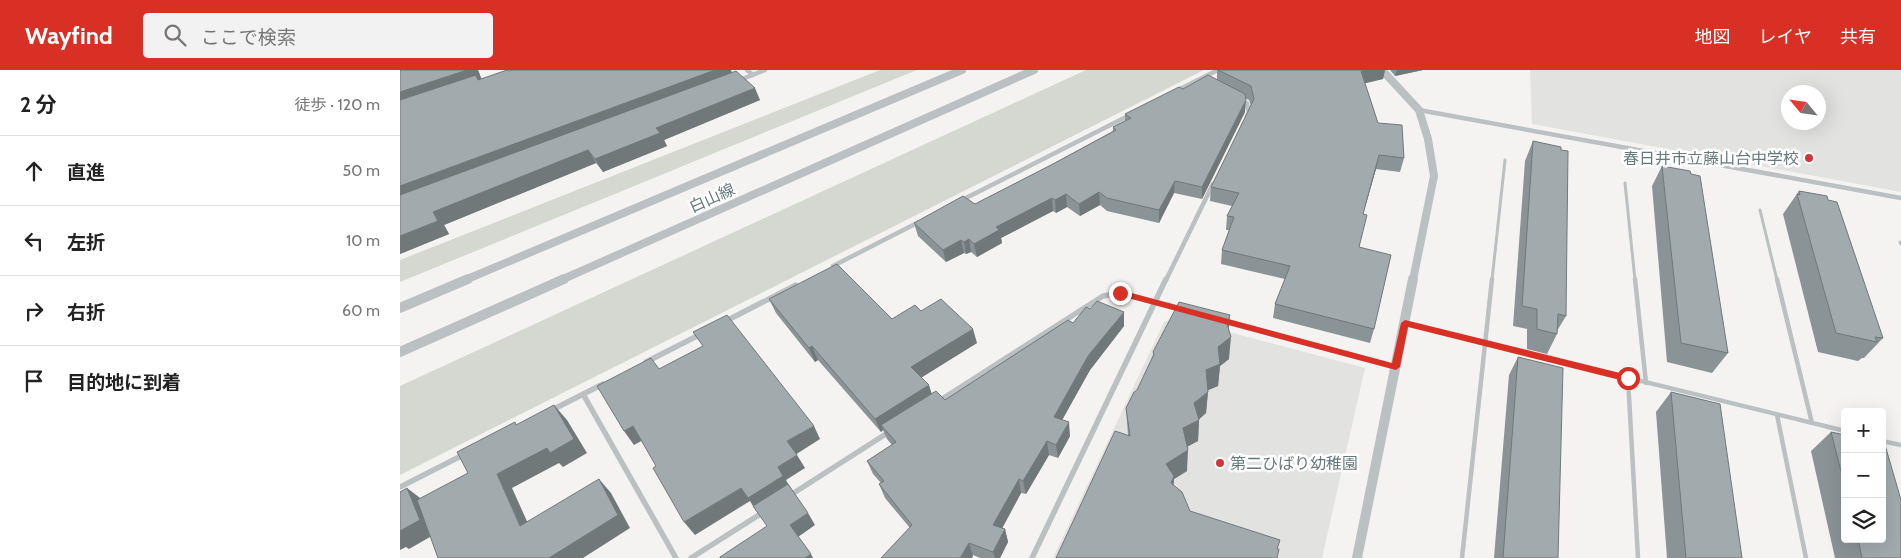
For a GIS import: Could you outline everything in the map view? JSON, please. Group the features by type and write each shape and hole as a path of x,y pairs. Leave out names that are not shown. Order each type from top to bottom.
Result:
{"street":[{"path":"747,70 753,75"},
{"path":"734,82 765,70"},
{"name":"白山線","path":"400,308 962,70"},
{"name":"白山線","path":"400,352 1034,70"},
{"path":"1173,93 1218,70"},
{"path":"1357,558 1434,176 1428,140 1419,110 1382,70"},
{"path":"1200,79 1208,83"},
{"path":"1231,95 1247,103 1249,113 1245,122"},
{"path":"1419,110 1901,198"},
{"path":"953,205 1138,111"},
{"path":"1032,558 1215,182"},
{"path":"830,268 926,219"},
{"path":"724,322 803,282"},
{"path":"935,403 1104,296 1120,293 1193,312"},
{"path":"1222,320 1396,367"},
{"path":"644,362 706,331"},
{"path":"539,416 609,380"},
{"path":"583,394 676,558"},
{"path":"784,499 893,430"},
{"path":"400,488 470,452"},
{"path":"691,558 767,510"}],"lane":[{"path":"1462,558 1505,160"},
{"path":"1625,183 1646,383"},
{"path":"1760,210 1812,423"},
{"path":"1405,323 1841,430"},
{"path":"1628,378 1638,558"},
{"path":"1777,415 1806,558"},
{"path":"1886,442 1901,445"}],"shaded area":[{"path":"880,70 917,70 400,282 400,260"},
{"path":"1086,70 1204,70 400,475 400,386"},
{"name":"春日井市立藤山台中学校","path":"1530,70 1901,70 1901,192 1532,124"},
{"name":"第二ひばり幼稚園","path":"1176,318 1365,368 1322,558 1053,558 1164,322"}],"building":[{"path":"400,70 467,70 400,92"},
{"path":"507,70 715,70 400,186 400,100 476,75 478,80"},
{"path":"1218,70 1367,70 1361,71 1378,123 1402,125 1404,158 1379,155 1363,214 1367,215 1359,247 1391,255 1374,329 1275,304 1290,266 1222,250 1234,217 1227,216 1239,193 1211,187 1254,99 1251,86"},
{"path":"736,71 755,88 656,128 660,133 595,159 588,150 433,212 438,221 400,236 400,195"},
{"path":"1208,75 1245,94 1246,100 1202,187 1175,181 1159,210 1107,198 1099,192 1079,204 1066,194 1055,200 1052,198 996,227 999,230 974,244 969,239 964,242 961,240 943,250 914,223 963,196 975,204 1116,130 1113,127 1131,118 1125,114 1179,87 1183,89"},
{"path":"1533,141 1561,147 1561,150 1568,151 1566,316 1558,314 1557,334 1537,329 1537,309 1522,306"},
{"path":"1662,166 1690,171 1691,174 1700,176 1728,353 1681,343"},
{"path":"1799,191 1827,196 1828,200 1837,202 1883,338 1875,337 1877,342 1836,333 1797,194 1800,195"},
{"path":"837,264 892,319 915,305 921,311 941,299 973,329 911,367 929,385 875,419 812,346 809,348 769,299"},
{"path":"1097,301 1124,312 1088,356 1054,417 1069,422 1056,445 1047,441 1023,481 1019,479 993,525 1005,529 993,552 969,543 960,558 881,558 912,525 879,484 884,481 867,461 896,442 881,425 936,391 945,400 1068,320 1073,323 1086,307 1090,309"},
{"path":"1179,302 1230,315 1227,324 1231,337 1218,347 1220,364 1206,370 1208,392 1194,403 1199,420 1183,428 1188,450 1166,464 1174,476 1171,483 1182,492 1190,511 1280,540 1277,558 1056,558 1115,431 1130,436 1126,408 1134,392 1137,390 1154,354 1153,352"},
{"path":"727,315 814,426 787,441 797,455 778,467 783,476 748,498 741,488 684,522 653,468 656,466 633,426 624,431 597,386 651,358 659,369 703,346 693,332"},
{"path":"1518,357 1563,368 1558,558 1503,558"},
{"path":"1671,392 1720,404 1742,558 1686,558"},
{"path":"554,405 574,439 550,453 547,448 497,474 520,526 599,479 618,515 549,558 438,558 417,500 468,473 457,452 515,422 516,425"},
{"path":"1831,432 1841,434 1841,471"},
{"path":"1886,448 1901,500 1901,558 1862,558 1859,543 1886,543"},
{"path":"788,484 808,513 790,525 811,554 805,558 720,558 767,526 753,506"},
{"path":"407,488 420,520 400,531 400,492"}],"place":[{"name":"春日井市立藤山台中学校","path":"1809,158"},
{"name":"第二ひばり幼稚園","path":"1220,463"}],"route":[{"path":"1120,293 1396,367 1405,323 1628,378"}]}
